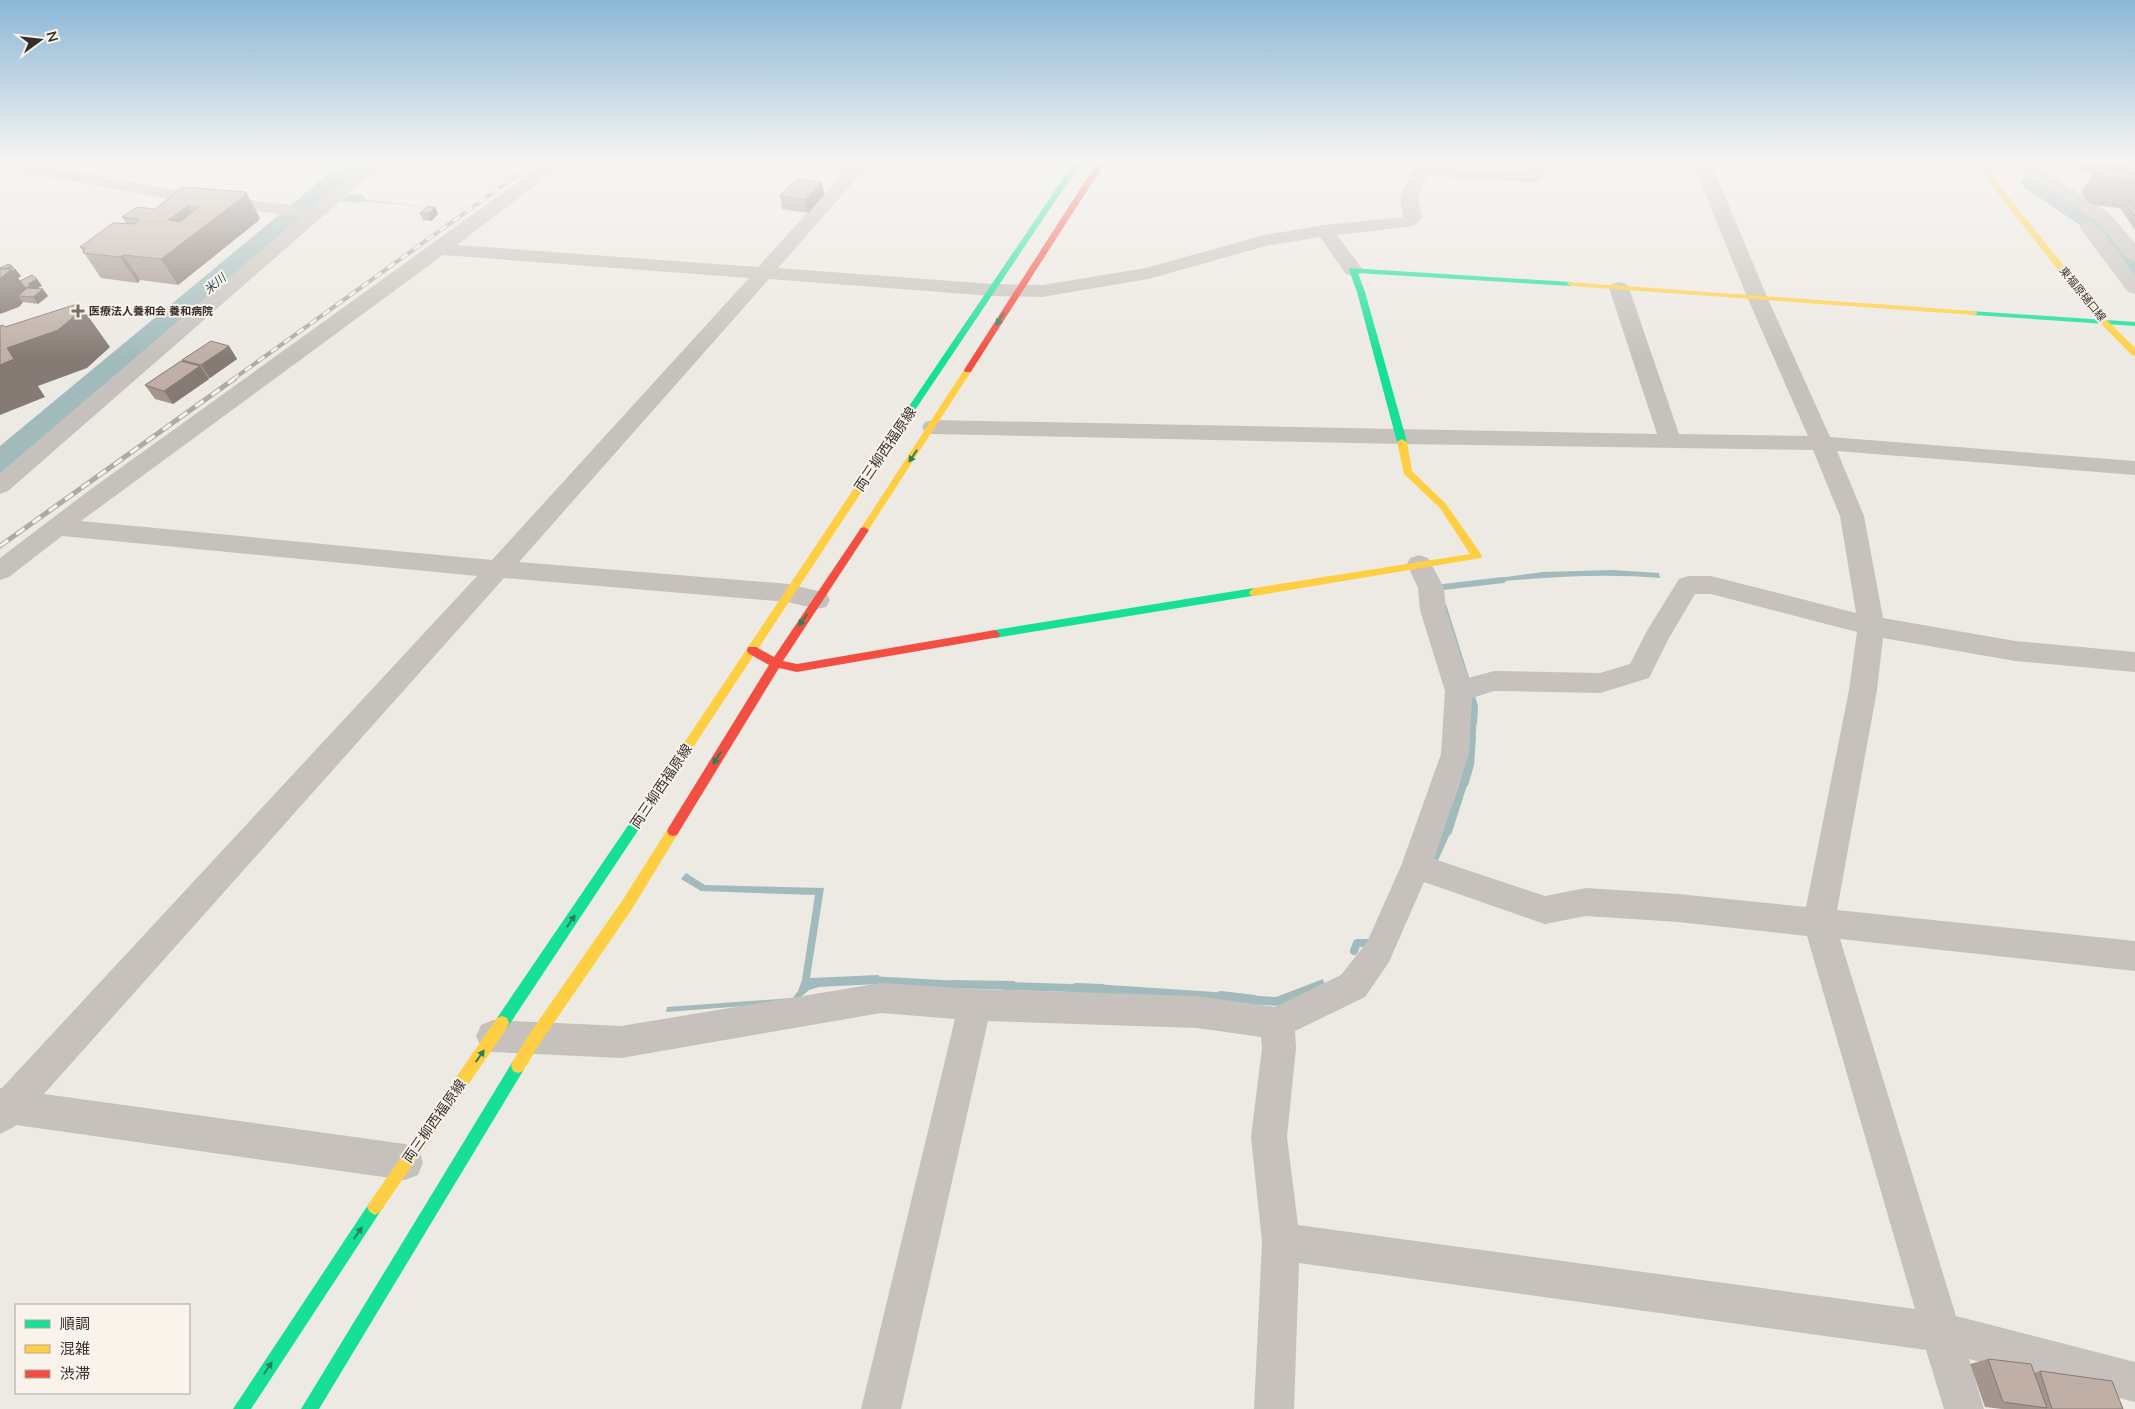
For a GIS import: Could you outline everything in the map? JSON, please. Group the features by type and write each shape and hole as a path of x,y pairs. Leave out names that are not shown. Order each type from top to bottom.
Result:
{"main road":[{"name":"両三柳西福原線","path":"241,1409 405,1162 493,1036 1035,227"},
{"name":"両三柳西福原線","path":"309,1409 536,1038 627,906 776,663 933,427 1060,227"},
{"name":"東福原樋口線","path":"2028,227 2104,322 2135,353"},
{"path":"752,650 776,663 797,668 1419,564 1477,556 1443,506 1407,472 1401,437 1361,292 1353,270 2135,324"}],"street":[{"path":"0,486 200,301 289,227"},
{"path":"0,571 94,498 469,227"},
{"path":"3,1109 498,569 806,227"},
{"path":"439,249 993,290 1042,291 1148,273 1264,241 1364,227"},
{"path":"1728,227 1758,299 1799,388 1852,516 1871,626 1863,690 1819,922 1964,1409"},
{"path":"2089,227 2135,288"},
{"path":"2111,227 2135,255"},
{"path":"1325,231 1353,270"},
{"path":"1619,288 1670,440"},
{"path":"933,427 1401,437 1821,442 2135,468"},
{"path":"59,527 498,569 788,593 817,600"},
{"path":"493,1036 622,1042 881,998 975,1005 1197,1012 1277,1023 1353,986 1378,952 1416,866 1455,754 1468,688 1433,610 1432,588 1419,564"},
{"path":"1468,688 1494,681 1600,683 1640,672 1657,636 1688,586 1711,585 1871,626 2016,651 2135,662"},
{"path":"1416,866 1545,910 1586,902 1678,908 2135,956"},
{"path":"881,1409 975,1005"},
{"path":"1274,1409 1281,1242 1269,1137 1279,1048 1277,1023"},
{"path":"3,1109 405,1162"},
{"path":"1281,1242 1940,1332 2135,1382"}],"water":[{"path":"1612,570 1659,573 1660,578 1597,576 1493,582 1492,579 1543,572"},
{"path":"1439,604 1446,604 1478,706 1477,724 1468,722"},
{"path":"1468,734 1476,736 1474,765 1468,786 1460,784"},
{"path":"1456,794 1463,798 1451,835 1442,831"},
{"path":"686,873 705,885 824,888 810,978 879,975 878,984 819,987 809,990 795,1002 666,1012 667,1007 793,998 802,980 815,895 701,891 681,879"},
{"path":"1323,979 1326,988 1280,1006 1245,1004 1244,995 1276,997"},
{"path":"951,980 1015,981 1015,990 952,988"},
{"path":"1094,984 1230,993 1230,1001 1093,993"}],"building":[{"path":"108,227 203,227 161,259 83,253 85,248 80,247"},
{"path":"9,264 12,266 0,269 0,268"},
{"path":"0,269 11,269 0,279"},
{"path":"32,275 37,279 28,284 31,284 26,288 20,281"},
{"path":"27,288 43,289 33,297 18,296"},
{"path":"77,304 83,309 58,330 7,348 14,359 0,365 0,326 3,325 5,327"},
{"path":"211,341 229,346 201,365 182,360"},
{"path":"181,361 200,366 164,391 145,385"},
{"path":"1988,1359 2031,1364 2047,1408 2003,1402"},
{"path":"2040,1371 2112,1381 2123,1409 2052,1409"}],"waterway":[{"name":"米川","path":"0,466 283,227"},
{"path":"2098,227 2135,273"},
{"path":"1441,593 1440,589 1443,587 1503,580"},
{"path":"1471,745 1473,715"},
{"path":"1457,803 1466,776"},
{"path":"1431,866 1450,824"},
{"path":"1354,951 1357,943 1374,943"},
{"path":"869,980 960,985"},
{"path":"1006,986 1102,989 1076,988"},
{"path":"1221,996 1254,1000"}],"railway":[{"path":"232,380 445,227"},
{"path":"0,546 234,379"}],"traffic: fast":[{"path":"902,423 1034,227"},
{"path":"1402,442 1361,292 1353,270 1571,284"},
{"path":"1974,313 2135,324"},
{"path":"995,634 1254,592"},
{"path":"502,1023 678,761"},
{"path":"309,1409 518,1066"},
{"path":"241,1409 375,1207"}],"traffic: slow":[{"path":"2028,227 2104,322 2135,353"},
{"path":"1571,284 1974,313"},
{"path":"864,530 968,370"},
{"path":"678,761 902,423"},
{"path":"1254,592 1477,556 1443,506 1407,472 1402,442"},
{"path":"518,1066 535,1038 627,905 673,831"},
{"path":"375,1207 502,1023"}],"traffic: jam":[{"path":"968,370 1060,227"},
{"path":"673,831 790,640 864,530"},
{"path":"752,650 775,663 797,668 995,634"}],"place":[{"name":"医療法人養和会 養和病院","path":"78,311"}]}
